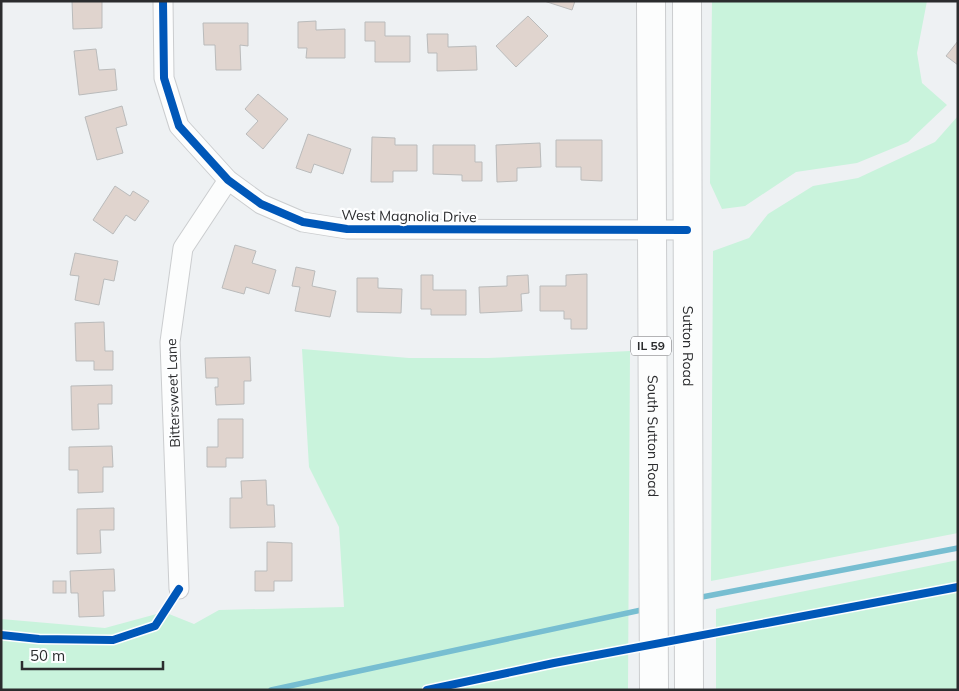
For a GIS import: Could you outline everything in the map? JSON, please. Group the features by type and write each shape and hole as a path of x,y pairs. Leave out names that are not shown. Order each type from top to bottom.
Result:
{"main road":[{"name":"South Sutton Road","path":"651,1 654,690"},
{"name":"Sutton Road","path":"686,1 689,690"}],"street":[{"name":"West Magnolia Drive","path":"163,1 164,78 179,126 228,180 261,204 303,222 347,229 651,228 687,230"},
{"name":"Bittersweet Lane","path":"179,589 170,342 183,248 228,180"}],"green space":[{"path":"712,1 927,1 917,53 922,83 947,105 908,142 857,163 796,172 745,206 722,209 710,183"},
{"path":"958,116 958,533 711,581 713,251 749,238 768,214 813,186 858,178 935,142"},
{"path":"302,349 409,358 488,358 630,351 628,690 1,690 1,619 105,628 164,612 194,624 219,610 344,607 339,527 309,467"},
{"path":"958,560 958,690 716,690 716,609"}],"building":[{"path":"72,1 102,1 102,28 73,29"},
{"path":"544,1 575,1 572,10"},
{"path":"528,16 548,36 516,67 496,46"},
{"path":"316,21 316,30 345,29 345,58 306,58 307,48 298,48 298,22"},
{"path":"365,22 385,22 385,36 410,36 410,62 375,62 375,41 365,41"},
{"path":"203,23 248,23 248,46 240,45 241,70 216,70 215,45 204,45"},
{"path":"427,34 448,34 448,47 476,46 477,70 437,71 437,53 428,53"},
{"path":"958,41 958,65 946,56"},
{"path":"96,49 99,70 115,69 117,90 79,95 74,51"},
{"path":"258,94 288,119 263,149 246,134 258,121 245,109"},
{"path":"122,106 127,125 116,128 123,153 97,160 85,117"},
{"path":"308,134 351,149 343,174 314,164 311,173 296,168"},
{"path":"372,137 395,138 395,145 417,145 417,171 393,171 393,182 371,182"},
{"path":"556,140 602,140 602,181 581,180 581,167 556,167"},
{"path":"540,143 541,167 517,168 517,181 497,182 496,145"},
{"path":"433,145 475,145 475,162 482,162 482,181 462,181 462,175 433,174"},
{"path":"115,186 130,196 133,191 149,201 135,221 126,215 113,234 93,220"},
{"path":"235,245 256,251 252,263 276,270 269,294 246,287 244,294 222,288"},
{"path":"75,253 118,261 114,281 104,279 99,305 75,300 79,276 70,275"},
{"path":"296,267 315,271 312,286 336,291 330,317 295,311 300,287 292,286"},
{"path":"587,274 587,329 571,329 571,319 564,319 564,311 540,311 540,286 566,286 566,275"},
{"path":"421,275 433,275 433,290 466,290 466,315 431,315 431,309 421,309"},
{"path":"528,275 529,293 521,294 522,311 480,313 479,287 507,286 507,276"},
{"path":"357,278 378,278 378,288 402,289 401,313 357,312"},
{"path":"104,322 105,351 113,351 113,370 94,370 94,361 76,361 75,323"},
{"path":"250,357 251,381 244,381 244,404 216,405 215,387 218,387 218,378 206,378 205,358"},
{"path":"112,385 112,404 98,404 99,429 72,430 71,386"},
{"path":"218,419 243,419 243,458 226,458 226,467 207,467 207,447 218,447"},
{"path":"112,446 113,467 103,467 103,492 78,493 78,470 69,470 69,447"},
{"path":"266,480 267,505 274,505 275,527 230,528 230,498 242,498 241,481"},
{"path":"114,508 114,530 100,530 101,553 77,554 77,509"},
{"path":"267,542 292,543 292,581 274,581 274,591 255,591 255,571 267,571"},
{"path":"114,569 115,591 103,591 104,616 79,617 78,593 71,593 70,571"},
{"path":"53,581 66,581 66,593 53,593"}],"waterway":[{"path":"702,597 958,548"},
{"path":"271,690 646,609"}],"cycle path":[{"path":"163,1 164,78 179,126 228,180 261,204 303,222 347,229 687,230"},
{"path":"427,690 554,663 958,587"},
{"path":"1,635 39,639 113,640 155,626 179,589"}]}
